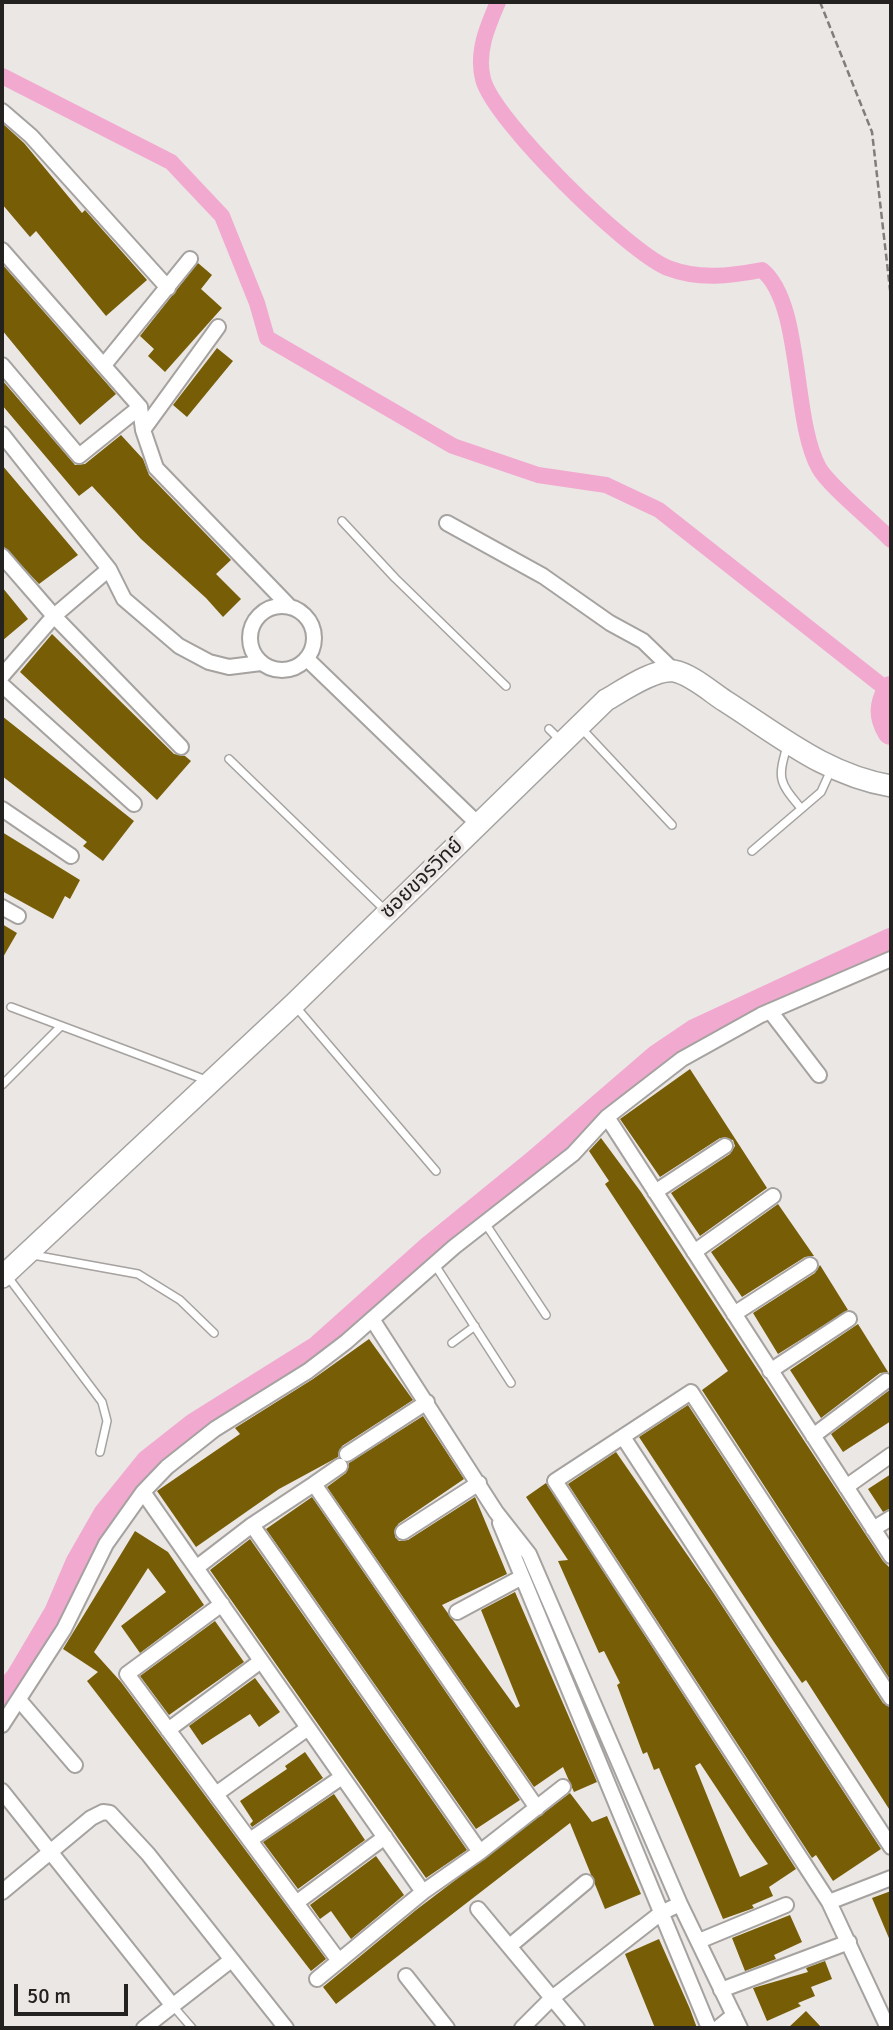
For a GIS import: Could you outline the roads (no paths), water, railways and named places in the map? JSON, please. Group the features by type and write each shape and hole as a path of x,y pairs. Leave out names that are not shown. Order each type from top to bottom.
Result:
{"street":[{"path":"2,111 31,136 168,288"},
{"path":"2,250 25,280 140,407 143,430 156,468 290,607 300,612 313,629 314,640 307,659 299,666 279,671 261,663 229,667 194,655 124,599 109,569 2,435"},
{"path":"104,365 190,259"},
{"path":"143,430 218,327"},
{"path":"2,365 79,456 140,407"},
{"path":"447,523 543,576 594,612 643,641 674,671 698,683 831,769 859,780 891,786"},
{"path":"2,556 54,616 181,747"},
{"path":"2,676 54,616 109,569"},
{"path":"261,663 250,646 253,624 268,609 290,607"},
{"path":"307,659 478,824"},
{"name":"ซอยขจรวิทย์","path":"4,1275 294,1004 478,824 556,736 579,726 606,700 646,678 674,671"},
{"path":"2,685 134,804"},
{"path":"2,809 71,856"},
{"path":"2,907 18,916"},
{"path":"2,1725 20,1701 64,1629 106,1544 144,1492 167,1466 215,1429 308,1371 485,1223 573,1154 607,1117 682,1059 770,1011 891,959"},
{"path":"770,1011 819,1075"},
{"path":"607,1117 891,1556"},
{"path":"655,1192 725,1146"},
{"path":"694,1252 773,1196"},
{"path":"734,1314 810,1265"},
{"path":"372,1319 496,1512 529,1554 680,1904 737,2021 718,2028"},
{"path":"770,1371 849,1319"},
{"path":"813,1437 886,1381"},
{"path":"888,2028 829,1902 555,1481 691,1392 891,1698"},
{"path":"196,1568 252,1525 314,1484 427,1402"},
{"path":"623,1437 891,1847"},
{"path":"846,1487 891,1455"},
{"path":"403,1532 479,1483"},
{"path":"314,1484 537,1808"},
{"path":"144,1492 423,1892"},
{"path":"496,1512 709,2028"},
{"path":"873,1529 891,1518"},
{"path":"252,1525 480,1852"},
{"path":"457,1612 522,1577"},
{"path":"222,1604 127,1674 339,1961"},
{"path":"168,1730 261,1661"},
{"path":"20,1701 75,1765"},
{"path":"216,1794 308,1728"},
{"path":"250,1840 342,1777"},
{"path":"317,1979 423,1892 480,1852 563,1787"},
{"path":"2,1791 173,2006"},
{"path":"2,1892 92,1818 103,1812 110,1813 148,1854 230,1961 286,2028"},
{"path":"296,1903 384,1837"},
{"path":"829,1902 891,1878"},
{"path":"511,1945 586,1882"},
{"path":"522,2028 552,1998 661,1913 680,1904"},
{"path":"699,1941 786,1905"},
{"path":"478,1909 511,1945 578,2028"},
{"path":"721,1990 849,1942"},
{"path":"144,2028 230,1961"},
{"path":"406,1976 447,2028"}],"lane":[{"path":"342,521 395,578 506,686"},
{"path":"579,726 673,825"},
{"path":"788,741 779,775 800,807"},
{"path":"229,759 388,912"},
{"path":"752,851 765,842 800,807 821,792 831,769"},
{"path":"294,1004 436,1171"},
{"path":"11,1007 210,1081"},
{"path":"2,1085 61,1026"},
{"path":"485,1223 546,1315"},
{"path":"26,1254 138,1274 180,1300 214,1333"},
{"path":"435,1264 511,1383"},
{"path":"4,1275 102,1402 107,1421 100,1451"},
{"path":"452,1343 475,1326"},
{"path":"173,2006 192,2028"}],"waterway":[{"path":"498,2 484,39 481,69 492,98 510,124 564,183 649,257 668,268 691,274 726,275 762,270 775,286 784,308 791,334 804,421 810,447 819,468 824,476 891,540"},
{"path":"2,76 171,162 222,216 257,303 267,338 453,446 538,475 606,485 659,510 890,692"},
{"path":"891,690 885,710 891,731"},
{"path":"2,1699 19,1679 58,1613 79,1564 107,1515 149,1463 196,1426 319,1349 432,1248 658,1058 695,1033 891,942"}]}
